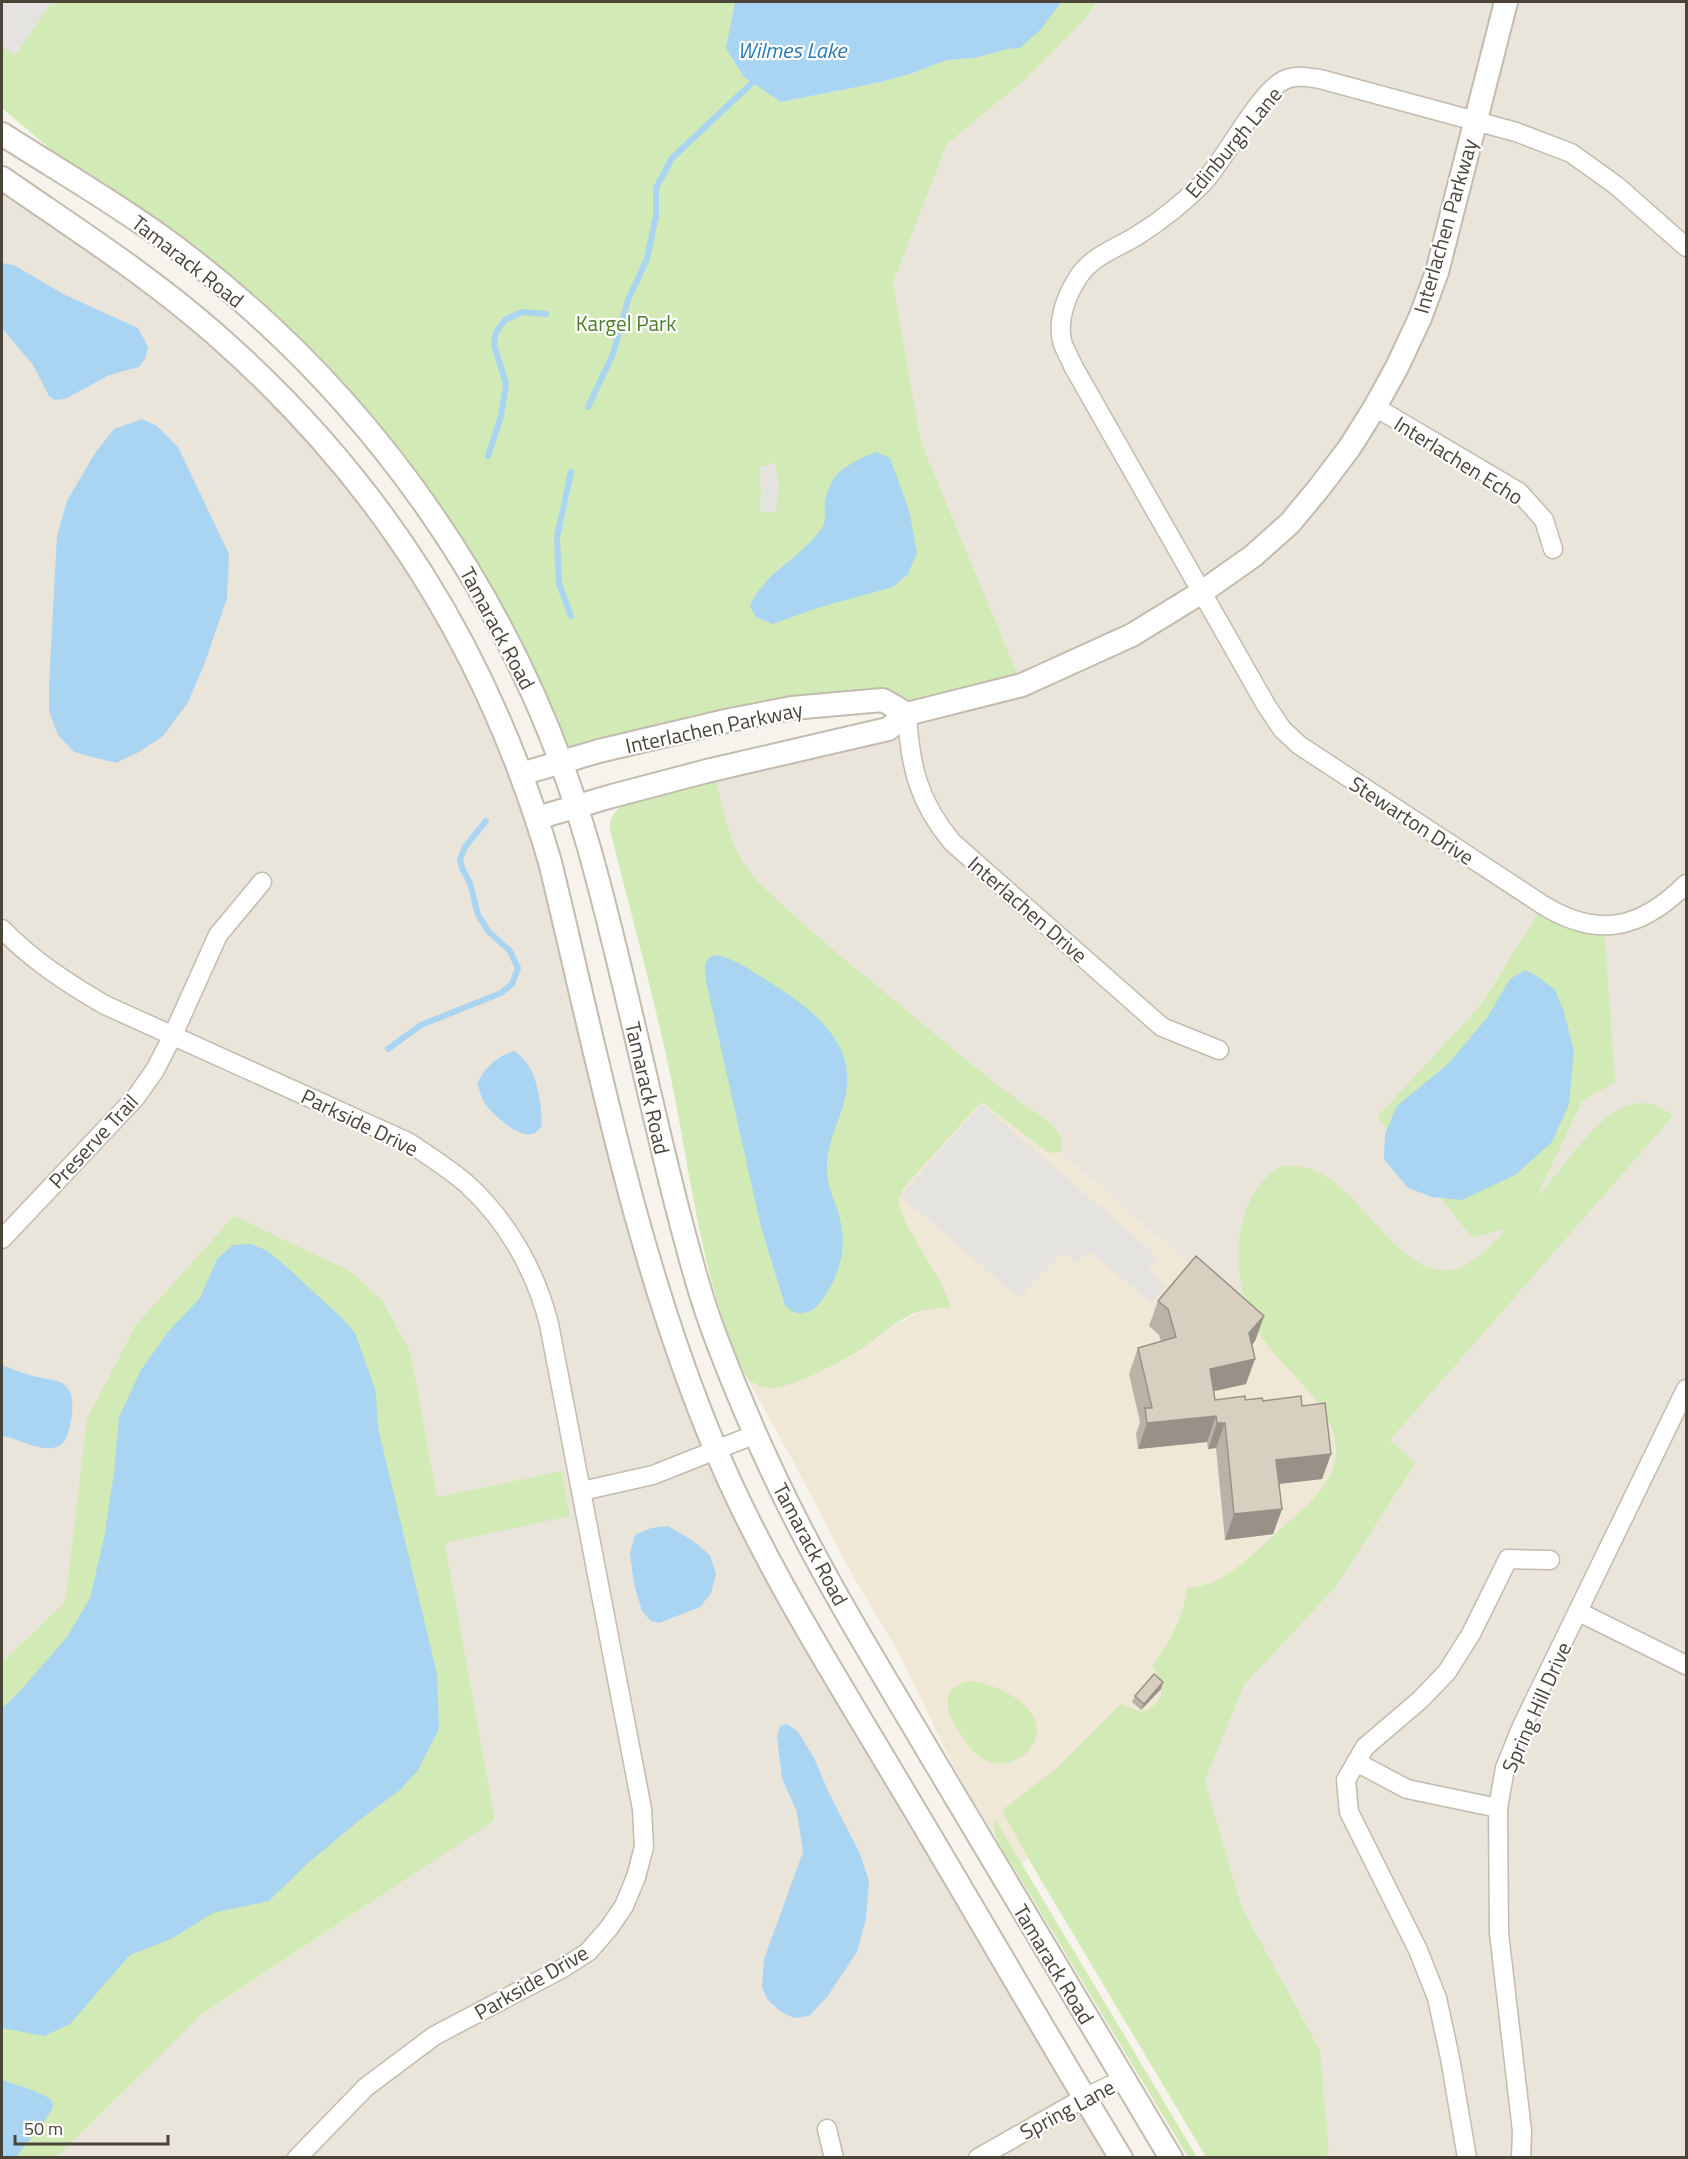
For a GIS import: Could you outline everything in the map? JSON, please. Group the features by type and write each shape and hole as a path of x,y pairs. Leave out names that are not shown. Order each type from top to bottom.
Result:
{"street":[{"name":"Interlachen Parkway","path":"537,818 707,771 888,729 907,714 1022,685 1132,635 1202,592 1253,556 1290,523 1350,447 1402,358 1437,272 1506,2"},
{"name":"Edinburgh Lane","path":"1202,592 1073,366 1062,340 1062,315 1074,284 1096,258 1162,219 1198,188 1220,162 1271,90 1284,80 1302,76 1320,79 1516,132 1571,153 1610,181 1686,247"},
{"name":"Tamarack Road","path":"2,134 163,238 277,333 341,397 378,439 436,519 487,599 527,677 562,762 599,885 689,1256 715,1336 756,1434 786,1500 827,1579 1005,1882 1171,2157"},
{"name":"Tamarack Road","path":"2,178 140,273 213,332 280,394 343,463 399,537 449,617 488,693 537,818 550,862 650,1266 678,1352 716,1450 769,1559 819,1649 1121,2157"},
{"name":"Interlachen Echo","path":"1375,407 1519,492 1544,520 1553,549"},
{"name":"Stewarton Drive","path":"1202,592 1266,705 1282,729 1299,746 1551,910 1581,923 1598,926 1618,924 1644,916 1658,908 1686,884"},
{"name":"Interlachen Parkway","path":"521,774 599,751 792,708 883,700 907,714"},
{"name":"Interlachen Drive","path":"907,714 909,754 922,795 936,823 952,842 1162,1027 1219,1050"},
{"path":"172,1035 218,936 262,882"},
{"name":"Parkside Drive","path":"2,929 35,960 68,984 105,1005 408,1142 443,1165 468,1185 509,1232 543,1298 642,1809 644,1847 636,1877 624,1906 588,1952 563,1968 434,2036 366,2087 297,2157"},
{"name":"Preserve Trail","path":"2,1239 136,1097 155,1070 172,1035"},
{"name":"Spring Hill Drive","path":"1521,2157 1522,2131 1499,1933 1498,1808 1505,1768 1522,1726 1686,1389"},
{"path":"582,1491 653,1475 756,1434"},
{"path":"1467,2157 1437,1998 1418,1950 1349,1812 1347,1780 1365,1747 1420,1700 1447,1672 1471,1634 1508,1559 1550,1560"},
{"path":"1579,1612 1686,1665"},
{"path":"1356,1762 1407,1789 1498,1808"},
{"name":"Spring Lane","path":"978,2157 1084,2098 1124,2079"},
{"path":"827,2129 834,2157"}],"shaded area":[{"path":"2,2 52,2 15,56 2,46"},
{"path":"1097,2 1686,2 1686,2157 1326,2157 1329,2153 1320,2050 1242,1908 1205,1781 1244,1685 1334,1589 1416,1463 642,788 1022,685 921,442 893,283 947,144 1025,80 1086,18"},
{"path":"2,188 140,273 373,500 514,754 627,1178 716,1450 1121,2157 57,2157 201,2015 495,1820 445,1543 570,1515 562,1471 437,1497 411,1354 136,1325 87,1418 65,1602 2,1662"},
{"path":"775,463 779,485 776,513 760,511 759,467"},
{"path":"972,1076 1390,1441 1016,1871 953,1766 901,1657 852,1574 744,1373 755,1384 766,1388 797,1381 825,1370 857,1353 895,1325 917,1313 872,1192"},
{"path":"981,1104 1158,1257 1149,1270 1166,1286 1151,1303 1088,1252 1076,1263 1066,1254 1062,1254 1019,1298 901,1196"}],"green space":[{"name":"Kargel Park","path":"2,2 735,2 781,102 877,83 947,60 975,58 1020,48 1060,2 1097,2 1086,18 1025,80 947,144 893,283 921,442 1022,685 907,714 882,700 562,762 527,677 341,397 2,108"},
{"path":"716,781 735,847 746,867 760,884 831,948 949,1046 1049,1122 1062,1142 1062,1149 1058,1153 1047,1152 985,1104 980,1103 904,1187 899,1198 905,1222 943,1287 951,1307 925,1310 910,1315 864,1348 838,1363 799,1381 776,1388 757,1385 744,1373 717,1299 698,1224 662,1039 610,830 611,820 615,813 630,801"},
{"path":"1543,905 1604,926 1615,1082 1582,1101 1537,1196 1596,1127 1614,1112 1633,1104 1652,1104 1673,1116 1390,1440 1416,1463 1334,1589 1244,1685 1205,1781 1242,1908 1320,2050 1329,2153 1326,2157 1206,2157 1028,1858 1002,1810 1057,1768 1121,1704 1141,1712 1154,1705 1162,1691 1160,1681 1152,1666 1175,1630 1187,1588 1212,1582 1234,1570 1302,1510 1327,1481 1335,1460 1335,1440 1329,1421 1305,1387 1263,1339 1247,1307 1242,1288 1239,1270 1240,1232 1252,1197 1263,1181 1277,1169 1283,1167 1312,1170 1333,1181 1389,1238 1408,1255 1428,1267 1450,1270 1465,1265 1481,1254 1508,1228 1472,1238 1377,1117 1481,1005"},
{"path":"234,1216 350,1271 382,1300 411,1354 437,1497 562,1471 570,1516 445,1543 495,1820 201,2015 57,2157 2,2158 2,1662 65,1602 87,1418 136,1325"},
{"path":"974,1681 1011,1695 1027,1707 1033,1715 1036,1734 1028,1751 1020,1757 1002,1763 992,1763 973,1750 959,1732 949,1711 949,1695 951,1689 964,1682"},
{"path":"995,1819 1197,2157 1188,2157 1004,1853 995,1833"}],"water":[{"name":"Wilmes Lake","path":"735,2 1060,2 1060,4 1041,29 1020,48 975,58 947,60 877,83 781,102 744,77 726,48"},
{"path":"2,263 14,265 63,294 138,328 148,347 146,357 139,367 109,375 65,399 55,400 49,396 33,365 2,328"},
{"path":"142,419 157,426 178,447 229,554 227,598 204,665 187,704 163,736 139,752 116,763 74,752 58,735 49,711 57,536 67,501 95,453 114,429"},
{"path":"876,452 890,458 909,510 917,553 908,574 893,587 817,608 773,624 756,617 750,606 765,583 814,539 824,525 826,498 834,478 849,465"},
{"path":"715,955 744,966 806,1007 832,1034 841,1049 846,1066 846,1096 827,1158 829,1184 842,1229 841,1258 839,1268 824,1297 816,1307 806,1313 796,1313 785,1305 761,1227 706,981 706,963"},
{"path":"1525,970 1555,990 1563,1009 1574,1051 1569,1104 1552,1142 1515,1175 1462,1200 1432,1197 1408,1188 1384,1159 1385,1134 1397,1106 1449,1063 1487,1018 1510,979"},
{"path":"514,1051 528,1065 539,1094 542,1126 535,1133 522,1133 506,1125 484,1102 477,1084 492,1063"},
{"path":"251,1244 268,1251 343,1319 355,1333 376,1392 378,1428 437,1674 439,1729 418,1770 400,1790 308,1863 269,1901 213,1913 171,1939 130,1955 70,2024 44,2036 2,2028 2,1709 67,1637 90,1598 104,1538 114,1473 119,1417 141,1370 168,1332 200,1298 217,1259 233,1245"},
{"path":"2,1365 33,1376 57,1381 69,1390 72,1403 70,1424 68,1433 61,1444 45,1448 2,1436"},
{"path":"668,1526 693,1541 710,1555 716,1574 711,1593 700,1607 659,1623 651,1621 642,1611 634,1584 630,1553 635,1535 651,1528"},
{"path":"787,1724 798,1732 814,1758 860,1854 869,1881 866,1919 857,1952 827,1997 809,2016 794,2018 780,2011 767,1999 762,1986 764,1959 803,1852 797,1812 782,1778 777,1737 780,1726"},
{"path":"2,2080 51,2099 53,2107 16,2157 2,2157"}],"building":[{"path":"1196,1256 1264,1316 1249,1333 1255,1359 1210,1369 1215,1400 1245,1396 1245,1400 1262,1398 1263,1401 1301,1396 1302,1406 1325,1403 1331,1454 1276,1460 1282,1509 1234,1514 1225,1423 1217,1423 1216,1416 1147,1423 1145,1408 1152,1408 1138,1348 1176,1337 1168,1309 1158,1301"},
{"path":"1154,1674 1163,1682 1144,1704 1135,1696"}],"waterway":[{"path":"588,407 613,354 628,300 647,259 656,216 656,188 672,158 752,83"},
{"path":"488,456 501,416 506,384 494,345 496,332 505,320 522,312 546,314"},
{"path":"571,472 557,537 559,584 571,616"},
{"path":"388,1049 421,1025 501,993 512,984 518,968 510,951 489,932 478,915 470,883 460,859 465,847 486,821"}]}
